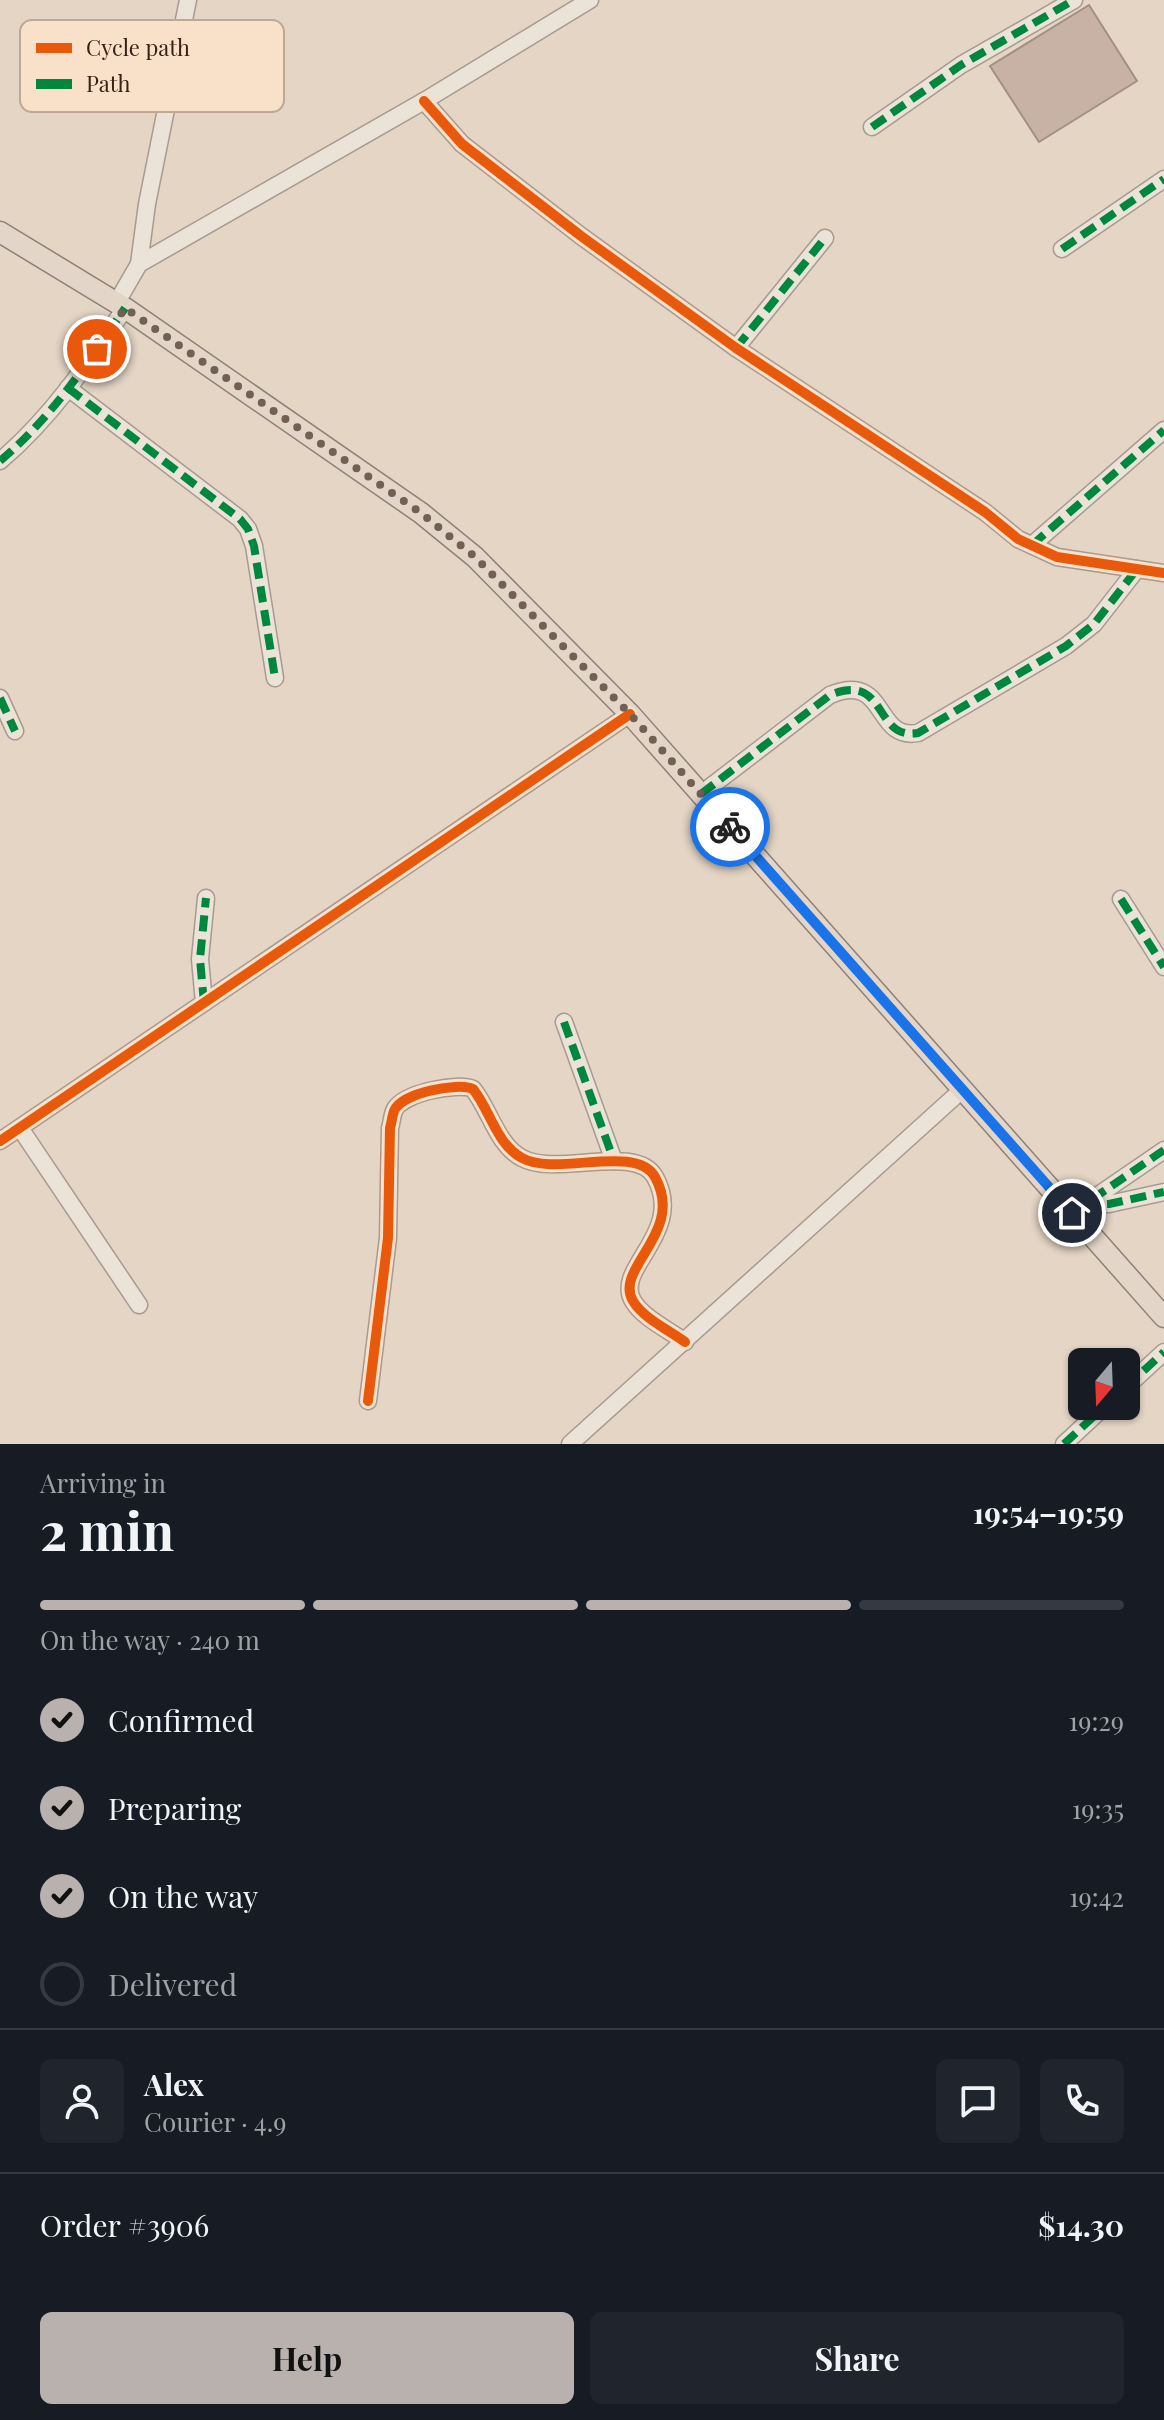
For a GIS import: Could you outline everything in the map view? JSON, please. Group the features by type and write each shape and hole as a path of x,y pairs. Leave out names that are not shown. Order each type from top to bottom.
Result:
{"main road":[{"path":"0,232 121,305 421,513 475,557 630,714 963,1089 1077,1209 1164,1317"}],"street":[{"path":"184,20 188,0"},
{"path":"139,264 424,101 590,0"},
{"path":"872,127 961,65 1074,0"},
{"path":"424,101 462,144 581,236 736,348 985,512 1018,539 1057,557 1164,573"},
{"path":"0,461 28,437 68,388 121,305 139,264 147,204 165,112"},
{"path":"1062,249 1164,179"},
{"path":"736,348 825,238"},
{"path":"68,388 214,498 248,529 254,546 275,678"},
{"path":"1032,545 1164,430"},
{"path":"701,794 830,695 845,689 856,688 868,694 901,733 918,733 1066,646 1094,624 1137,569"},
{"path":"0,698 15,731"},
{"path":"0,1141 630,714"},
{"path":"204,1003 200,959 206,898"},
{"path":"1121,899 1164,967"},
{"path":"564,1022 614,1161"},
{"path":"368,1401 388,1238 390,1128 396,1108 449,1085 465,1085 473,1089 513,1152 524,1159 541,1165 563,1166 614,1161 636,1163 650,1170 664,1205 658,1231 629,1281 629,1293 642,1311 685,1342"},
{"path":"570,1444 963,1089"},
{"path":"20,1128 139,1305"},
{"path":"1077,1209 1164,1150"},
{"path":"1077,1209 1164,1192"},
{"path":"1140,1374 1164,1352"},
{"path":"1064,1444 1090,1420"}],"building":[{"path":"1089,5 1137,81 1039,142 990,66"}],"marked path":[{"path":"872,127 961,65 1074,0"},
{"path":"1062,249 1164,179"},
{"path":"736,348 825,238"},
{"path":"0,461 52,408 125,308"},
{"path":"68,388 240,519 248,529 254,546 275,678"},
{"path":"1032,545 1164,430"},
{"path":"701,794 830,695 849,690 862,692 893,727 904,733 918,733 1066,646 1094,624 1137,569"},
{"path":"0,698 15,731"},
{"path":"204,1003 200,959 206,898"},
{"path":"1121,899 1164,967"},
{"path":"564,1022 614,1161"},
{"path":"1072,1213 1164,1150"},
{"path":"1083,1205 1109,1204 1164,1192"},
{"path":"1140,1374 1164,1352"},
{"path":"1064,1444 1090,1420"}],"cycle path":[{"path":"424,101 462,144 581,236 736,348 985,512 1018,539 1057,557 1164,573"},
{"path":"0,1141 630,714"},
{"path":"368,1401 388,1238 390,1128 395,1109 400,1103 444,1088 473,1089 506,1145 522,1158 554,1164 631,1162 645,1167 655,1177 662,1197 662,1215 629,1288 633,1301 643,1313 685,1342"}],"way so far":[{"path":"97,349 125,308 421,513 475,557 630,714 730,827"}],"route":[{"path":"730,827 1072,1213"}]}
